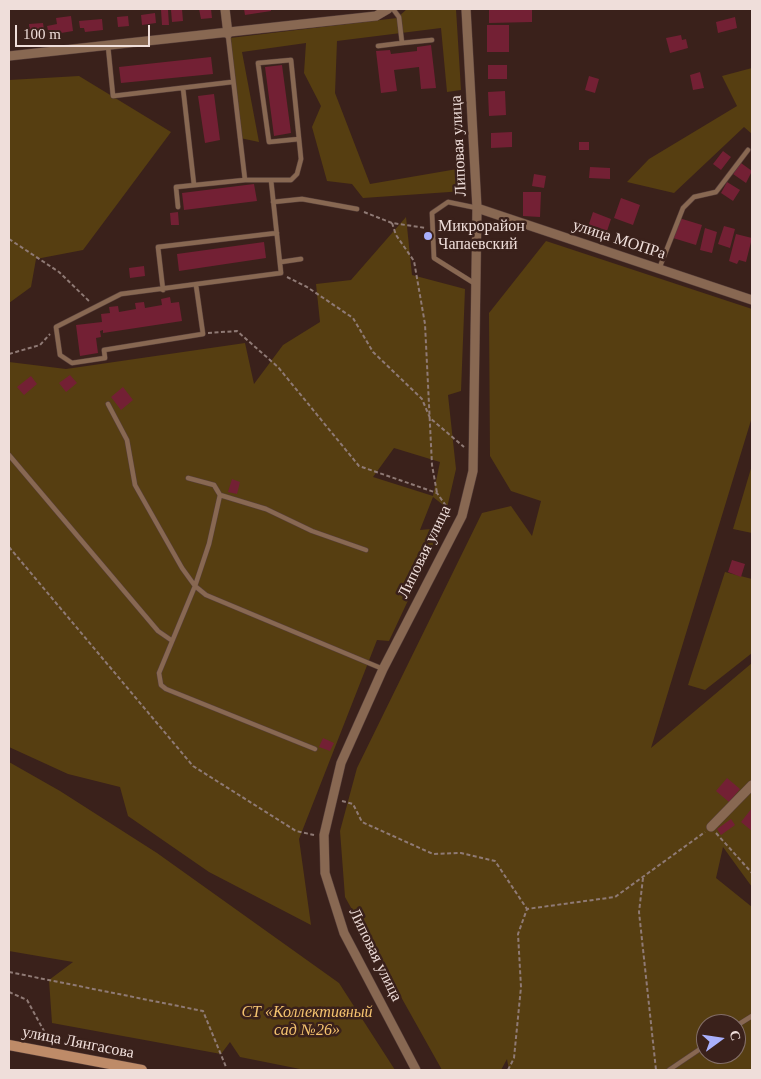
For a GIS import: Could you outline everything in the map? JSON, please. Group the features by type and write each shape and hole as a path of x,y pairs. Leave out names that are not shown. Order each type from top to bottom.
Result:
{"main road":[{"name":"улица Лянгасова","path":"9,1045 142,1070"}],"street":[{"path":"225,9 228,34"},
{"path":"9,56 228,34 376,16 388,9"},
{"name":"Липовая улица","path":"416,1070 344,933 325,873 324,835 340,763 383,669 462,516 473,472 477,208 466,9"},
{"name":"улица МОПРа","path":"477,208 752,300"},
{"path":"711,827 752,784"}],"lane":[{"path":"392,9 399,17 402,43"},
{"path":"228,34 232,82 245,180"},
{"path":"378,46 432,40"},
{"path":"108,46 114,96 232,82"},
{"path":"178,207 176,188 245,180 290,180 297,174 301,159 299,139 290,60 258,63 270,142 299,139"},
{"path":"183,88 194,185"},
{"path":"660,269 683,208 694,197 716,192 748,150"},
{"path":"196,285 203,334 104,350 106,358 72,363 60,355 56,327 121,294 281,273 271,180"},
{"path":"273,202 302,199 357,209"},
{"path":"477,208 448,202 432,213 434,258 477,286"},
{"path":"163,290 158,246 277,232"},
{"path":"281,262 301,259"},
{"path":"108,404 127,440 136,485 182,568 195,586 206,595 383,669"},
{"path":"9,455 158,631 171,640"},
{"path":"188,478 214,485 220,494 266,509 312,531 366,550"},
{"path":"220,494 209,544 195,586 171,640 159,673 161,685 166,689 315,749"},
{"path":"669,1070 696,1052"}],"path":[{"path":"357,209 392,223 417,228 433,227"},
{"path":"392,223 396,235 414,261 425,324 432,465 437,493 451,513"},
{"path":"9,239 59,272 96,307"},
{"path":"281,273 307,287 353,318 373,352 422,399 430,418 473,452"},
{"path":"9,354 40,345 56,327"},
{"path":"203,334 237,330 278,366 359,466 437,493"},
{"path":"9,548 193,766 296,831 314,834"},
{"path":"333,798 353,804 362,822 433,854 461,853 495,861 527,909"},
{"path":"527,909 615,897 711,827 752,874"},
{"path":"643,878 639,912 656,1070"},
{"path":"508,1070 514,1058 521,987 518,934 527,909"},
{"path":"9,972 203,1011 226,1067"},
{"path":"9,992 27,1000 44,1031"}],"green space":[{"path":"407,9 456,9 461,90 447,92 441,28 337,41 335,93 370,184 463,168 464,191 363,198 352,184 327,181 312,127 321,106 304,73 306,43 242,52 259,142 240,138 230,38 397,18"},
{"path":"752,68 752,134 744,127 674,193 627,182 649,159 737,106 722,76"},
{"path":"79,76 171,132 83,250 36,259 31,287 9,303 9,80"},
{"path":"406,217 412,275 465,289 461,391 448,395 456,469 447,508 433,497 420,530 442,528 389,641 377,640 299,839 311,925 209,872 128,816 120,787 68,774 9,747 9,362 66,369 245,343 254,384 283,345 320,322 316,284 351,280","holes":["394,448 440,462 433,496 373,477"]},
{"path":"546,241 752,309 752,417 651,748 752,663 752,887 723,847 716,878 752,907 752,1070 509,1070 507,1059 501,1070 442,1070 345,897 340,831 357,768 482,513 511,506 532,536 541,501 511,491 490,456 489,313"},
{"path":"752,465 752,533 733,529"},
{"path":"725,572 752,579 752,653 705,690 688,685"},
{"name":"СТ «Коллективный сад №26»","path":"9,762 60,791 157,853 339,983 395,1070 305,1070 240,1057 230,1042 221,1054 52,1023 49,980 73,962 9,951"}],"building":[{"path":"182,9 183,21 172,22 171,10"},
{"path":"199,9 211,9 212,18 201,19"},
{"path":"244,9 271,9 271,11 245,15"},
{"path":"489,9 532,9 532,22 489,23"},
{"path":"161,10 168,10 169,25 162,25"},
{"path":"155,13 156,23 142,25 141,15"},
{"path":"71,16 73,31 49,35 47,26 57,24 56,18"},
{"path":"128,16 129,26 118,27 117,17"},
{"path":"735,17 737,28 718,33 716,22"},
{"path":"102,19 103,30 85,32 84,28 80,28 79,21"},
{"path":"43,23 45,36 30,37 29,24"},
{"path":"487,25 509,25 509,52 487,52"},
{"path":"681,35 682,40 686,39 688,48 670,53 666,38"},
{"path":"431,45 436,88 421,89 419,67 394,70 397,91 381,93 376,51 390,50 391,54 417,51 417,47"},
{"path":"211,57 213,74 121,83 119,67"},
{"path":"282,65 291,133 274,136 265,67"},
{"path":"488,65 507,65 507,79 488,79"},
{"path":"700,72 704,88 693,90 690,75"},
{"path":"589,76 599,79 595,93 585,90"},
{"path":"505,91 506,115 489,116 488,92"},
{"path":"214,94 220,140 205,143 198,96"},
{"path":"512,132 512,147 491,148 491,133"},
{"path":"579,142 589,142 589,150 579,150"},
{"path":"723,151 731,157 721,170 713,164"},
{"path":"741,163 752,171 746,183 733,174"},
{"path":"590,167 610,168 610,179 589,178"},
{"path":"534,174 546,176 544,188 532,186"},
{"path":"727,182 740,190 733,201 721,193"},
{"path":"254,184 257,201 184,210 182,193"},
{"path":"523,192 541,192 540,217 523,216"},
{"path":"621,198 640,205 633,225 614,218"},
{"path":"178,212 179,225 171,225 170,213"},
{"path":"593,212 611,219 606,234 588,227"},
{"path":"679,218 702,225 696,245 673,238"},
{"path":"724,226 735,229 730,248 718,244"},
{"path":"705,228 717,232 712,253 700,250"},
{"path":"736,234 752,238 746,262 739,260 737,264 729,261"},
{"path":"264,242 266,258 179,271 177,254"},
{"path":"144,266 145,276 130,278 129,268"},
{"path":"170,297 171,303 179,302 182,321 103,333 103,330 100,331 101,337 96,338 98,353 80,356 76,325 102,322 101,314 110,313 109,307 118,306 119,312 136,309 135,303 144,302 145,308 162,305 161,299"},
{"path":"70,375 77,383 66,392 59,383"},
{"path":"31,376 37,384 24,395 17,387"},
{"path":"123,387 133,400 121,410 111,397"},
{"path":"232,479 240,482 237,494 228,492"},
{"path":"732,560 745,564 741,577 728,572"},
{"path":"323,738 334,743 330,751 319,747"},
{"path":"727,778 740,789 729,802 716,791"},
{"path":"752,808 752,831 741,822"},
{"path":"731,819 735,825 721,835 717,829"}],"place":[{"name":"Микрорайон Чапаевский","path":"428,236"}]}
